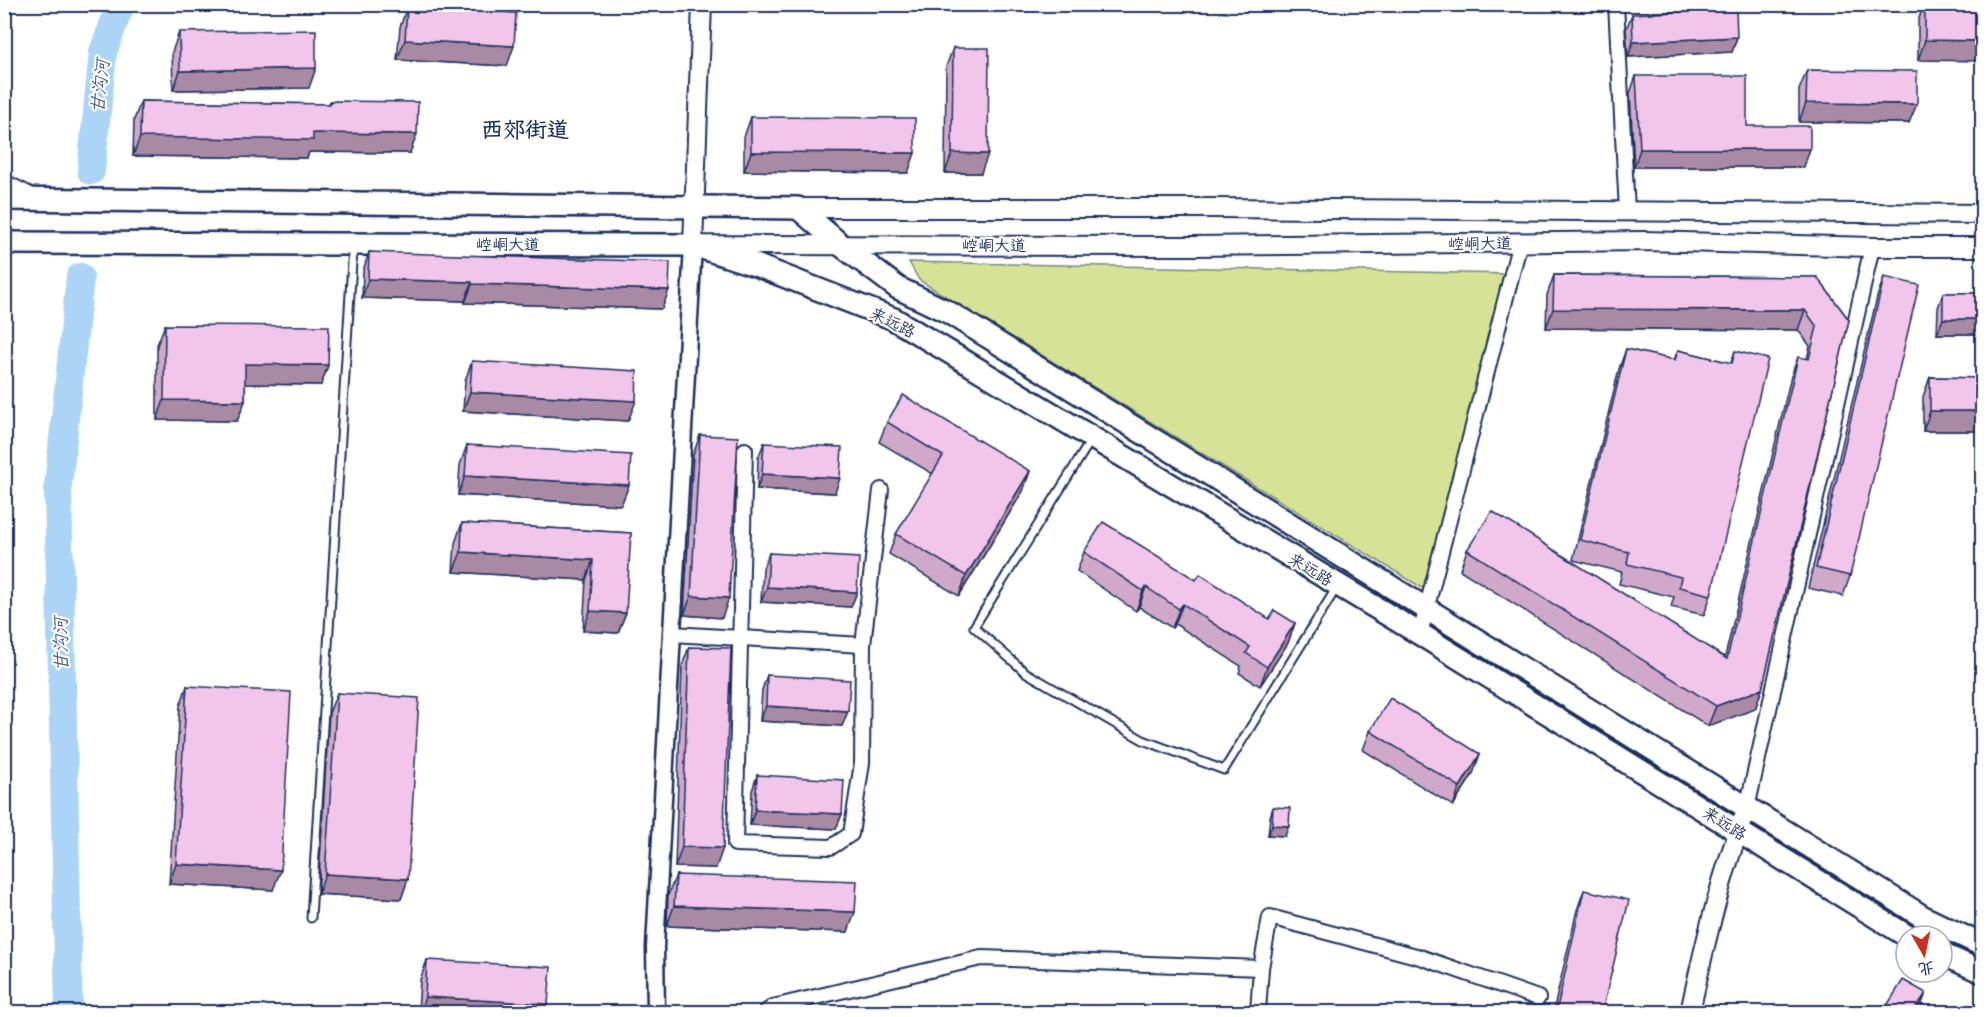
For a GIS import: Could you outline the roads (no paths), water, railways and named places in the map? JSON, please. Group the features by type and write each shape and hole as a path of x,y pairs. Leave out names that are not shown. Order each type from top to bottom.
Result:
{"main road":[{"path":"693,245 702,4"},
{"path":"4,184 36,200"},
{"name":"崆峒大道","path":"4,199 798,208 1223,208 1983,214"},
{"name":"来远路","path":"798,208 841,245 898,288 948,312 1925,918 1983,945"},
{"name":"崆峒大道","path":"4,243 1195,246 1644,241 1872,247 1983,247"},
{"name":"来远路","path":"693,245 758,266 894,320 1420,634 1894,928"},
{"path":"1690,1012 1709,926 1747,808"},
{"path":"1954,959 1983,972"}],"street":[{"path":"1616,4 1627,211"},
{"path":"1420,634 1520,242"},
{"path":"656,1012 655,947 693,245"},
{"path":"1747,808 1872,247"},
{"path":"745,450 735,844 831,847 851,834 862,763 863,645 881,490"},
{"path":"672,634 863,645"},
{"path":"1258,1012 1261,968 1270,917 1420,957 1538,998"},
{"path":"766,1012 773,1006 981,958 1261,968"}],"lane":[{"path":"311,918 353,244"},
{"path":"1093,438 974,627 1025,672 1143,741 1224,770 1338,585"}],"waterway":[{"name":"甘沟河","path":"91,171 103,52 121,4"},
{"name":"甘沟河","path":"69,1012 58,486 80,277"}],"district":[{"name":"西郊街道","path":"525,129"}]}
